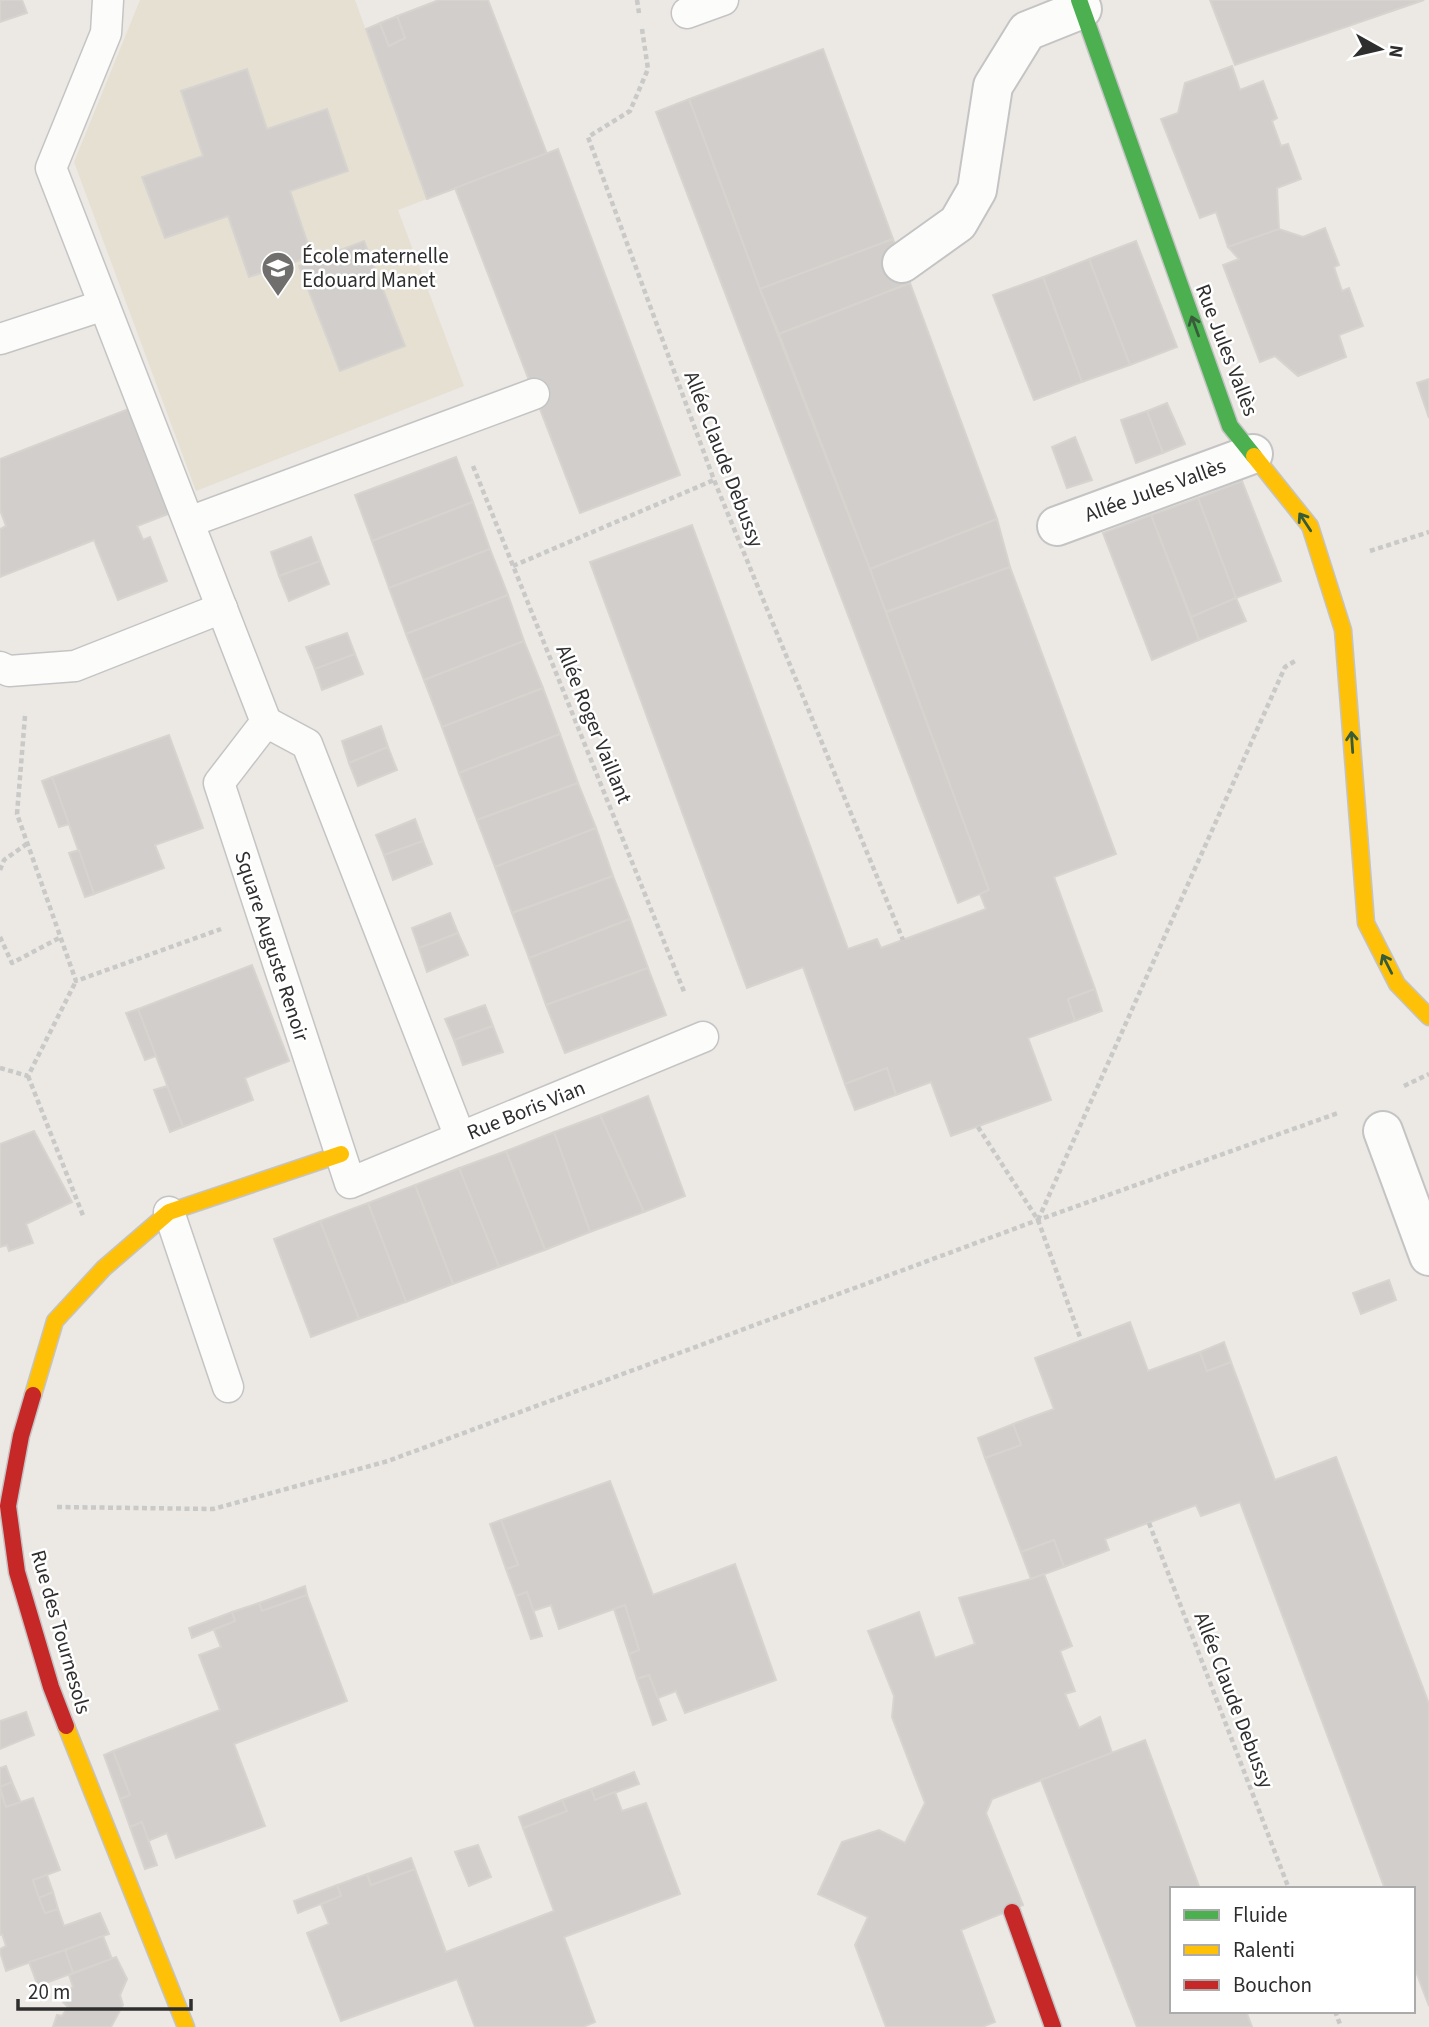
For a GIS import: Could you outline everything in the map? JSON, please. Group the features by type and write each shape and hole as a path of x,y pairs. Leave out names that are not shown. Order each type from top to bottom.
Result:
{"street":[{"path":"902,263 958,223 977,190 993,86 1027,31 1080,5"},
{"name":"Rue Jules Vallès","path":"1080,5 1230,426 1310,526 1343,630 1366,923 1396,984 1429,1017"},
{"name":"Allée Jules Vallès","path":"1057,526 1253,454"},
{"path":"1383,1131 1429,1256"},
{"name":"Rue des Tournesols","path":"186,2027 51,1687 17,1572 8,1506 21,1436 55,1321 104,1268 169,1212 341,1154"},
{"path":"1012,1912 1053,2027"}],"lane":[{"path":"108,0 106,33 51,168 266,722 307,744 460,1137"},
{"path":"687,13 723,0"},
{"path":"0,339 104,305"},
{"path":"189,522 534,394"},
{"path":"14,668 75,666 222,608"},
{"name":"Square Auguste Renoir","path":"266,722 219,783 350,1183"},
{"name":"Rue Boris Vian","path":"350,1183 703,1037"},
{"path":"169,1212 228,1387"}],"path":[{"path":"637,0 640,15"},
{"name":"Allée Claude Debussy","path":"642,28 648,69 630,111 588,138 714,480 902,940"},
{"name":"Allée Roger Vaillant","path":"456,423 703,1037"},
{"path":"513,566 714,480"},
{"path":"1323,566 1429,532"},
{"path":"1038,1220 1285,667 1343,630"},
{"path":"14,668 17,814 76,981"},
{"path":"0,870 4,860 28,843"},
{"path":"0,1068 28,1076 76,981 262,914"},
{"path":"0,937 12,962 61,937"},
{"path":"1396,1090 1429,1074"},
{"path":"8,1506 213,1509 388,1461 1038,1220 1348,1109"},
{"path":"978,1127 1038,1220 1081,1340"},
{"name":"Allée Claude Debussy","path":"1149,1523 1288,1887"}],"shaded area":[{"name":"École maternelle Edouard Manet","path":"140,0 355,0 427,199 398,210 464,386 196,491 74,162"}],"building":[{"path":"0,0 22,0 27,13 0,22"},
{"path":"439,0 488,0 547,154 427,199 366,29 380,23 389,46 405,38 397,16"},
{"path":"1210,0 1424,0 1235,65"},
{"path":"397,16 405,38 389,46 380,23"},
{"path":"823,49 893,239 760,289 689,99"},
{"path":"1232,66 1240,90 1263,81 1277,118 1272,121 1281,146 1288,144 1301,179 1277,188 1279,229 1228,247 1216,212 1200,218 1161,119 1178,113 1185,83"},
{"path":"247,69 267,129 327,109 348,171 290,191 312,256 249,277 228,216 165,238 142,177 203,156 181,91"},
{"path":"689,99 870,569 989,890 958,903 656,112"},
{"path":"558,149 680,475 580,513 455,188"},
{"path":"1325,228 1339,265 1334,267 1342,291 1349,288 1363,326 1339,335 1346,357 1298,376 1275,356 1260,362 1223,265 1239,259 1228,247 1279,229 1303,237"},
{"path":"893,239 910,283 779,334 760,289"},
{"path":"364,241 405,346 340,371 299,266"},
{"path":"1136,241 1177,347 1130,365 1089,259"},
{"path":"1089,259 1130,365 1082,382 1043,277"},
{"path":"1043,277 1082,382 1034,400 993,295"},
{"path":"910,283 997,519 870,569 779,334"},
{"path":"1429,379 1429,418 1417,383"},
{"path":"1167,403 1185,444 1163,453 1147,411"},
{"path":"131,408 171,513 137,526 143,540 150,537 167,581 118,600 94,540 0,577 0,529 6,526 0,510 0,459"},
{"path":"1147,411 1163,453 1136,463 1121,420"},
{"path":"1075,437 1092,480 1067,488 1052,447"},
{"path":"456,457 473,502 372,541 355,495"},
{"path":"1242,481 1281,581 1236,598 1198,498"},
{"path":"1198,498 1236,598 1191,617 1151,515"},
{"path":"473,502 490,549 389,588 372,541"},
{"path":"1151,515 1199,640 1152,660 1103,533"},
{"path":"997,519 1010,567 886,612 870,569"},
{"path":"692,525 848,949 877,939 881,948 986,909 980,894 989,890 886,612 1010,567 1116,854 1054,877 1095,989 1068,999 1075,1021 1028,1038 1051,1100 951,1136 931,1082 896,1095 887,1068 845,1084 803,967 747,988 590,562"},
{"path":"311,537 320,561 279,576 271,552"},
{"path":"490,549 508,595 406,634 389,588"},
{"path":"320,561 329,584 289,601 279,576"},
{"path":"508,595 524,641 424,680 406,634"},
{"path":"1236,598 1246,621 1199,640 1191,617"},
{"path":"347,633 355,654 315,669 306,647"},
{"path":"524,641 543,688 442,727 424,680"},
{"path":"355,654 363,674 322,690 315,669"},
{"path":"543,688 560,734 459,773 442,727"},
{"path":"381,726 388,747 349,763 342,741"},
{"path":"560,734 578,783 477,820 459,773"},
{"path":"169,735 203,828 155,845 164,868 94,894 52,777"},
{"path":"388,747 397,770 358,786 349,763"},
{"path":"52,777 69,824 59,827 42,781"},
{"path":"578,783 596,828 495,867 477,820"},
{"path":"415,819 423,841 384,855 376,835"},
{"path":"596,828 613,876 512,913 495,867"},
{"path":"423,841 432,864 393,880 384,855"},
{"path":"79,850 94,894 85,897 69,853"},
{"path":"613,876 630,919 529,958 512,913"},
{"path":"450,913 458,933 419,948 412,928"},
{"path":"630,919 648,968 546,1005 529,958"},
{"path":"458,933 468,955 427,972 419,948"},
{"path":"252,965 289,1061 245,1078 253,1100 183,1127 138,1009"},
{"path":"648,968 666,1015 565,1053 546,1005"},
{"path":"1095,989 1102,1011 1075,1021 1068,999"},
{"path":"485,1005 493,1026 454,1040 445,1019"},
{"path":"138,1009 156,1056 145,1060 126,1013"},
{"path":"493,1026 503,1052 463,1065 454,1040"},
{"path":"887,1068 896,1095 855,1110 845,1084"},
{"path":"167,1086 183,1127 170,1132 154,1090"},
{"path":"648,1096 685,1196 644,1212 600,1115"},
{"path":"600,1115 644,1212 590,1232 554,1132"},
{"path":"34,1131 72,1202 26,1224 33,1243 9,1251 7,1245 0,1247 0,1144"},
{"path":"554,1132 590,1232 545,1250 506,1151"},
{"path":"506,1151 545,1250 499,1267 459,1168"},
{"path":"459,1168 499,1267 453,1284 415,1185"},
{"path":"415,1185 453,1284 406,1302 368,1203"},
{"path":"368,1203 406,1302 359,1319 320,1221"},
{"path":"320,1221 359,1319 311,1337 274,1239"},
{"path":"1389,1280 1396,1300 1361,1314 1353,1293"},
{"path":"1130,1322 1148,1371 1200,1352 1207,1371 1231,1362 1275,1480 1336,1457 1429,1704 1429,2006 1415,1969 1415,1887 1384,1887 1240,1502 1201,1516 1196,1505 1105,1539 1109,1550 1064,1567 1054,1540 1021,1552 985,1458 1021,1445 1013,1424 1054,1409 1035,1358"},
{"path":"1224,1342 1231,1362 1207,1371 1200,1352"},
{"path":"1013,1424 1021,1445 985,1458 978,1438"},
{"path":"610,1481 653,1595 735,1564 776,1680 685,1713 676,1691 658,1698 649,1675 637,1679 629,1654 639,1650 625,1605 559,1629 551,1605 533,1611 527,1592 516,1596 506,1569 518,1565 501,1520"},
{"path":"501,1520 518,1565 506,1569 490,1524"},
{"path":"1054,1540 1064,1567 1031,1579 1021,1552"},
{"path":"1044,1574 1072,1646 1060,1651 1075,1691 1065,1694 1079,1728 1100,1717 1112,1753 992,1799 986,1813 1023,1905 961,1930 995,2022 982,2027 886,2027 855,1945 868,1917 818,1894 842,1842 879,1830 905,1843 925,1803 892,1717 894,1696 868,1631 919,1612 935,1658 975,1644 959,1598"},
{"path":"305,1586 307,1595 262,1611 259,1603"},
{"path":"527,1592 542,1636 531,1639 516,1596"},
{"path":"307,1595 347,1701 234,1744 265,1826 176,1858 167,1833 148,1841 142,1822 130,1827 120,1799 130,1795 113,1751 220,1710 199,1655 221,1647 214,1630 235,1621 232,1612 259,1603 262,1611"},
{"path":"625,1605 639,1650 629,1654 614,1609"},
{"path":"232,1612 235,1621 192,1638 189,1628"},
{"path":"649,1675 666,1720 653,1725 637,1679"},
{"path":"26,1712 34,1735 0,1749 0,1721"},
{"path":"1145,1740 1199,1887 1170,1887 1170,2013 1247,2013 1252,2027 1137,2027 1041,1780"},
{"path":"113,1751 130,1795 120,1799 104,1755"},
{"path":"6,1766 12,1782 0,1787 0,1768"},
{"path":"634,1772 639,1784 595,1800 591,1789"},
{"path":"12,1782 21,1803 6,1807 0,1787"},
{"path":"591,1789 595,1800 615,1792 622,1811 646,1803 680,1894 564,1937 595,2022 583,2027 475,2027 457,1979 341,2021 307,1933 329,1924 321,1904 341,1896 337,1885 367,1874 371,1885 415,1869 446,1952 554,1911 523,1828 567,1811 562,1800"},
{"path":"0,1791 6,1807 33,1798 60,1870 33,1880 45,1913 58,1909 64,1926 100,1913 109,1934 6,1971 0,1952 0,1949 6,1946 2,1934 0,1935"},
{"path":"562,1800 567,1811 523,1828 519,1817"},
{"path":"142,1822 157,1865 145,1869 130,1827"},
{"path":"478,1845 491,1877 469,1886 455,1852"},
{"path":"411,1858 415,1869 371,1885 367,1874"},
{"path":"47,1875 53,1892 39,1898 33,1880"},
{"path":"337,1885 341,1896 298,1913 294,1901"},
{"path":"53,1892 58,1909 45,1913 39,1898"},
{"path":"103,1936 112,1959 73,1973 65,1950"},
{"path":"65,1950 73,1973 38,1986 29,1962"},
{"path":"116,1957 127,1979 120,1995 123,2005 111,2027 53,2027 57,2015 62,2016 68,2007 63,2002 73,1987 69,1975"}],"traffic: fast":[{"path":"1079,0 1230,426 1254,456"}],"traffic: slow":[{"path":"1254,456 1310,526 1343,630 1366,923 1397,984 1429,1017"},
{"path":"33,1395 55,1321 104,1268 169,1212 341,1154"},
{"path":"66,1726 186,2027"}],"traffic: jam":[{"path":"33,1395 21,1436 8,1506 17,1572 51,1687 66,1726"},
{"path":"1012,1912 1053,2027"}],"place":[{"name":"École maternelle Edouard Manet","path":"278,298"}]}
